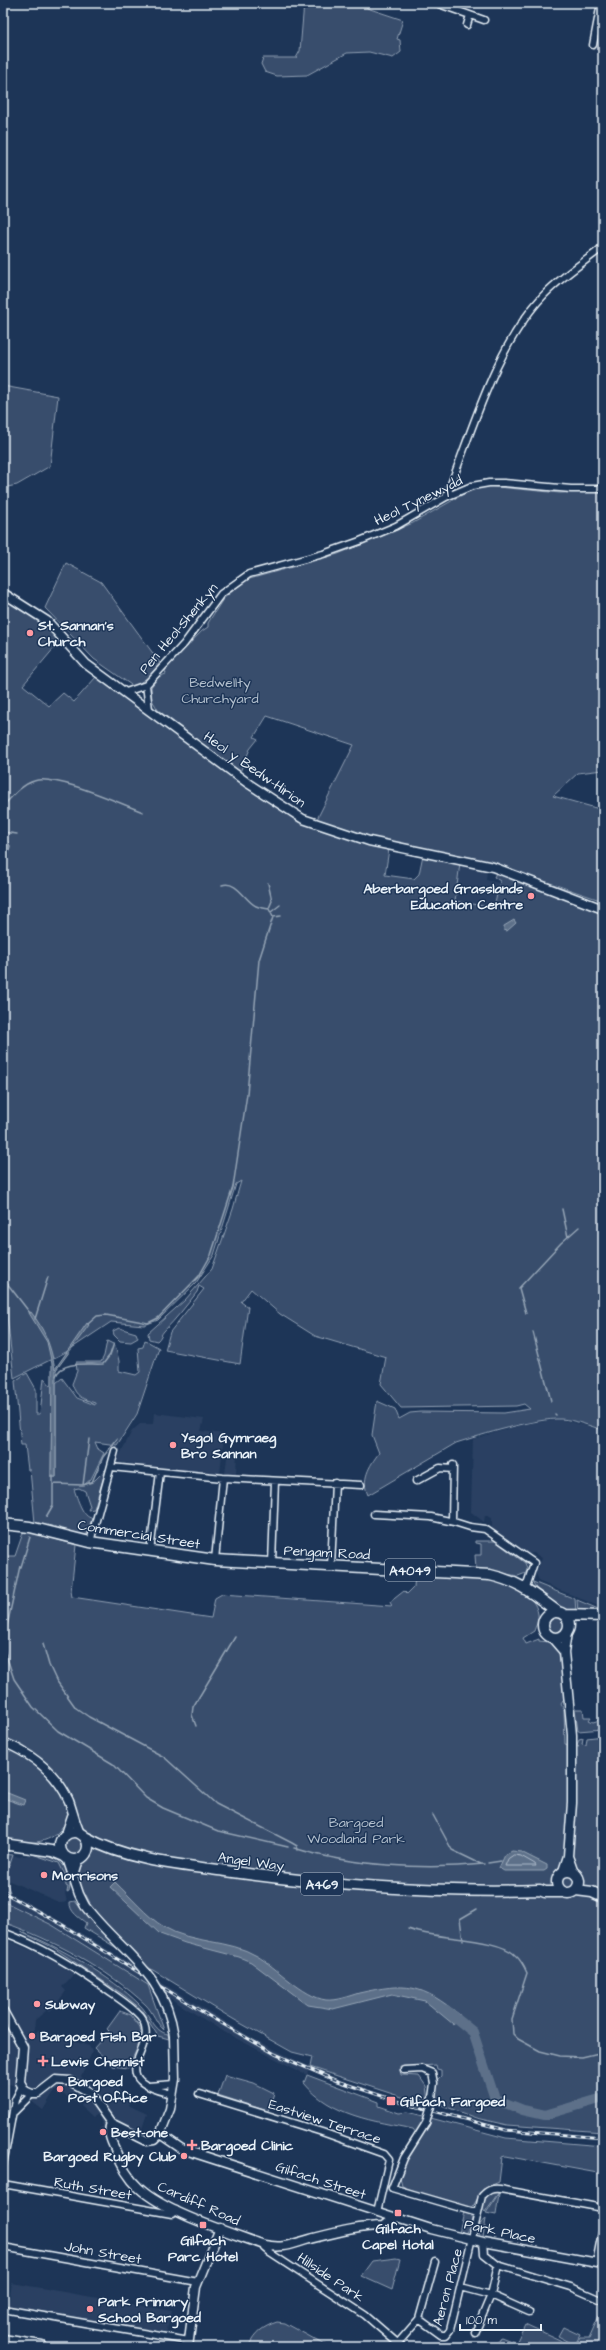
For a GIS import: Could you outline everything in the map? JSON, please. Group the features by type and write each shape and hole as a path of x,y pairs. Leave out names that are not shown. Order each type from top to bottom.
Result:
{"main road":[{"name":"Commercial Street","path":"3,1524 30,1527 90,1542 150,1552 215,1560 272,1563"},
{"name":"Pengam Road","path":"272,1563 490,1575 508,1579 526,1588 540,1601 546,1603 561,1614 603,1616"},
{"path":"540,1601 544,1620 544,1630 552,1638 560,1638 584,1616"},
{"path":"544,1620 550,1613 561,1614 568,1630"},
{"name":"A469","path":"17,1846 46,1844 72,1832 83,1835"},
{"path":"83,1835 88,1844 83,1856"},
{"name":"Angel Way","path":"83,1835 104,1848 190,1866 328,1884 419,1891 540,1890 545,1892 564,1892"},
{"path":"64,1836 60,1849 66,1857"},
{"name":"A469","path":"3,1844 66,1857 83,1856"},
{"name":"Angel Way","path":"83,1856 104,1848"},
{"name":"A469","path":"560,1877 568,1872 576,1876 592,1892"},
{"path":"576,1876 576,1890"},
{"path":"560,1877 559,1887 564,1892"},
{"name":"Angel Way","path":"540,1890 560,1877"},
{"name":"A469","path":"564,1892 570,1893 576,1890 592,1892 603,1897"}],"street":[{"path":"436,3 484,20"},
{"path":"593,45 601,3"},
{"path":"467,25 470,15"},
{"path":"446,497 482,399 522,321 542,296 603,247"},
{"name":"Heol Tynewydd","path":"249,574 323,554 360,541 396,526 446,497 472,486 489,483 571,489 603,489"},
{"name":"Pen Heol-Shenkyn","path":"126,692 146,685 184,644 220,594 249,574"},
{"name":"Heol y Bedw-Hirion","path":"3,593 47,621 79,658 249,784 303,819 369,841 493,867 603,908"},
{"name":"Pen Heol-Shenkyn","path":"146,685 149,709"},
{"path":"90,1542 115,1451"},
{"path":"111,1467 223,1478 361,1485"},
{"path":"416,1481 440,1468 453,1467 452,1521"},
{"path":"150,1552 160,1472"},
{"path":"215,1560 223,1478"},
{"path":"272,1563 275,1481"},
{"path":"331,1566 335,1483"},
{"path":"385,1515 386,1507"},
{"path":"374,1514 431,1517 452,1521 470,1528 486,1529 534,1564 526,1588"},
{"path":"560,1877 568,1856 572,1803 572,1735 564,1652 568,1630"},
{"path":"552,1638 564,1652"},
{"path":"3,1742 32,1757 53,1776 64,1790 72,1816 83,1835"},
{"path":"64,1836 72,1816"},
{"path":"74,1875 83,1856"},
{"path":"568,1856 576,1876"},
{"path":"21,2088 32,2094 38,2094 56,2080 64,2079 85,2089 111,2123 147,2141 154,2140 160,2134 165,2125 173,2094 174,2036 168,2008 145,1969 85,1906 78,1894 74,1875 66,1857"},
{"path":"3,1932 47,1951 135,2011 141,2018 146,2034 144,2045 135,2062 135,2070 140,2081 153,2090 173,2094"},
{"path":"3,2011 23,2047 24,2055 20,2076 21,2088 15,2100 3,2165"},
{"path":"404,2070 422,2069 432,2073 434,2083 426,2123 398,2170 392,2188 478,2214"},
{"path":"148,2086 174,2084"},
{"path":"13,2113 17,2106 32,2094"},
{"name":"Eastview Terrace","path":"200,2094 322,2132 384,2154 389,2160 377,2212"},
{"name":"Cardiff Road","path":"111,2123 109,2134 123,2167 135,2184 150,2197 176,2210 242,2236"},
{"name":"Gilfach Street","path":"160,2134 182,2149 394,2218"},
{"name":"Ruth Street","path":"3,2184 172,2214 176,2210"},
{"name":"Aeron Place","path":"419,2319 441,2335 446,2335 461,2287 482,2196 492,2188 603,2208"},
{"path":"373,2226 376,2222 377,2212"},
{"path":"264,2245 279,2248 288,2247 318,2237 373,2226 384,2226 394,2218"},
{"name":"Park Place","path":"394,2218 484,2242 600,2264"},
{"path":"600,2264 603,2227"},
{"path":"3,2309 190,2345 198,2282 220,2228"},
{"name":"Hillside Park","path":"242,2236 264,2245 264,2248 270,2253 365,2315 400,2345"},
{"path":"484,2242 484,2254 498,2265 571,2287 603,2301"},
{"name":"John Street","path":"3,2247 198,2282"},
{"path":"400,2345 419,2319 435,2262"},
{"path":"475,2333 492,2295 498,2265"},
{"path":"461,2287 492,2295 529,2312"},
{"path":"3,2338 42,2344"}],"shaded area":[{"path":"460,865 487,871 486,880 499,883 494,908 454,901"},
{"name":"Ysgol Gymraeg Bro Sannan","path":"154,1413 204,1419 201,1431 224,1434 220,1474 116,1462 132,1431 140,1424 153,1424"},
{"path":"559,1419 603,1430 603,1608 540,1582 536,1574 542,1558 534,1553 528,1554 492,1528 492,1518 485,1515 484,1522 471,1512 473,1439 525,1424"},
{"path":"228,1450 237,1450 236,1474 225,1474"},
{"path":"32,1854 54,1860 61,1866 66,1886 68,1886 65,1893 67,1902 61,1903 5,1879 13,1855 19,1857"},
{"path":"3,1889 76,1930 252,2038 310,2067 307,2075 226,2033 52,1925 3,1901"},
{"path":"3,1938 49,1958 74,1974 62,1987 66,1991 54,2007 51,2003 53,2008 49,2012 47,2010 35,2020 34,2031 36,2033 38,2030 89,2046 92,2052 81,2077 90,2082 95,2089 112,2078 130,2106 147,2114 137,2143 123,2134 118,2141 106,2134 102,2137 99,2129 103,2126 98,2114 93,2117 81,2106 87,2097 86,2096 80,2104 55,2090 43,2110 14,2088 13,2085 3,2083"},
{"name":"Park Primary School Bargoed","path":"12,2283 172,2311 166,2333 8,2307"}],"green space":[{"path":"304,3 366,4 367,8 403,20 397,39 400,40 401,52 393,58 369,52 347,53 307,75 277,76 265,72 261,64 263,58 296,58 300,51"},
{"path":"3,386 58,396 50,466 17,485 3,488"},
{"path":"487,486 560,493 603,491 603,770 578,773 553,796 603,810 603,901 488,862 403,847 319,821 317,819 354,745 267,716 254,737 258,739 250,749 240,772 158,710 152,700 151,687 158,677 166,674 165,671 168,666 202,631 208,627 208,623 223,599 246,580 338,554 413,523 469,491"},
{"name":"Bedwellty Churchyard","path":"66,563 101,582 160,663 148,677 134,687 94,659 45,608"},
{"path":"3,596 41,620 57,637 55,647 23,685 49,706 63,693 74,702 96,677 298,822 389,849 385,875 414,879 419,874 423,855 460,863 455,901 494,908 500,881 494,877 497,871 603,913 603,1430 577,1422 561,1419 550,1419 523,1424 494,1432 456,1443 368,1495 365,1484 367,1473 379,1453 372,1435 377,1401 395,1409 399,1419 410,1413 421,1412 504,1413 530,1409 524,1404 516,1406 401,1408 381,1384 386,1357 315,1336 280,1314 251,1289 241,1302 248,1307 240,1364 165,1350 170,1332 204,1289 199,1286 197,1292 158,1340 149,1339 148,1333 185,1300 212,1269 241,1181 236,1184 214,1255 196,1283 158,1320 144,1325 111,1322 66,1352 14,1378 5,1297 3,1293"},
{"path":"119,1328 136,1333 138,1338 131,1342 120,1341 114,1335 113,1331"},
{"path":"145,1340 159,1348 137,1414 117,1445 95,1442 98,1449 104,1453 91,1479 84,1485 95,1480 106,1469 94,1509 88,1510 90,1506 85,1491 79,1488 74,1489 83,1511 86,1515 92,1518 87,1534 84,1536 79,1535 35,1523 30,1470 28,1470 25,1445 21,1445 15,1381 27,1373 36,1389 36,1414 40,1414 44,1378 52,1387 51,1477 56,1477 56,1383 62,1378 77,1398 95,1405 95,1403 80,1397 72,1384 77,1371 76,1362 101,1362 104,1356 107,1341 115,1345 119,1361 119,1371 136,1375 140,1372 138,1348 143,1347"},
{"name":"Bargoed Woodland Park","path":"24,1530 76,1545 71,1591 72,1597 211,1618 215,1598 222,1594 392,1606 390,1602 404,1591 407,1594 414,1587 415,1575 466,1577 504,1584 520,1591 532,1601 538,1617 534,1631 523,1638 526,1644 539,1639 539,1641 549,1642 559,1653 565,1698 561,1704 564,1710 565,1744 579,1747 577,1745 579,1739 583,1738 582,1744 586,1745 587,1738 603,1736 603,2132 507,2125 476,2118 436,2103 437,2080 441,2076 441,2070 437,2069 436,2065 400,2067 401,2075 419,2076 426,2086 428,2101 405,2098 310,2067 312,2057 292,2052 233,2019 84,1928 86,1923 73,1912 70,1902 75,1901 81,1909 90,1903 86,1895 83,1896 79,1876 83,1864 93,1847 94,1838 80,1826 63,1826 51,1837 36,1842 3,1840 3,1556 15,1556"},
{"path":"475,1541 495,1541 525,1563 527,1568 526,1573 518,1576 476,1569 475,1555 481,1555 481,1544 475,1543"},
{"path":"533,1582 575,1599 576,1612 563,1609 550,1603 540,1594"},
{"path":"577,1600 603,1611 603,1612 578,1612"},
{"path":"556,1615 563,1618 566,1625 563,1632 556,1635 549,1632 546,1625 549,1618"},
{"path":"575,1709 583,1709 584,1717 591,1717 589,1720 593,1722 603,1719 603,1729 578,1731"},
{"path":"73,1834 81,1837 84,1845 81,1853 73,1856 65,1853 62,1845 65,1837"},
{"path":"3,1854 13,1855 5,1879 10,1892 3,1889"},
{"path":"32,1854 48,1855 61,1863 69,1875 69,1891 67,1892 68,1887 66,1886 65,1875 59,1863"},
{"path":"3,1901 52,1925 148,1985 164,2030 146,2005 97,1967 60,1946 3,1922"},
{"path":"21,1932 67,1953 114,1983 143,2008 155,2026 163,2033 168,2034 169,2039 158,2036 141,2009 125,1996 54,1948"},
{"path":"120,2011 131,2015 140,2027 141,2032 140,2042 128,2068 113,2066 94,2048 109,2031 107,2029"},
{"path":"225,2075 254,2083 274,2093 268,2111 218,2095"},
{"path":"307,2075 379,2102 379,2106 399,2113 408,2112 506,2138 603,2146 603,2174 505,2156 502,2157 499,2182 483,2189 472,2208 440,2202 402,2186 399,2174 420,2138 413,2129 368,2120 340,2110 315,2094 304,2083"},
{"path":"499,2191 485,2212 482,2208 486,2198 489,2194"},
{"path":"499,2193 496,2215 486,2213"},
{"path":"464,2212 470,2214 472,2219 467,2233 459,2232"},
{"path":"486,2219 483,2237 479,2236 480,2224"},
{"path":"396,2258 400,2259 392,2290 361,2276 372,2261"},
{"path":"603,2307 603,2347 575,2347 580,2338 589,2338"},
{"path":"277,2322 285,2323 329,2347 248,2347 253,2338 260,2331"},
{"path":"525,2324 575,2347 496,2347 501,2337 516,2343"},
{"path":"563,2327 580,2335 575,2345 558,2336"}],"water":[{"path":"514,920 516,923 507,931 504,930 504,926"},
{"path":"31,1312 47,1339 52,1353 55,1369 87,1323 89,1325 56,1370 56,1477 51,1477 52,1364 47,1342 29,1313"},
{"path":"3,1792 25,1800 23,1805 3,1798"},
{"path":"512,1851 521,1852 547,1865 547,1869 544,1871 504,1871 499,1868 505,1855"},
{"path":"115,1882 157,1923 186,1936 235,1947 257,1956 299,1988 317,1998 334,2000 390,1987 413,1988 435,1997 460,2015 453,2024 425,2001 392,1994 333,2009 308,2005 251,1962 239,1957 185,1943 160,1934 110,1887"}],"waterway":[{"path":"3,806 25,785 34,781 44,780 56,781 88,790 143,812"},
{"path":"3,832 17,834"},
{"path":"3,836 10,846 6,861"},
{"path":"268,883 272,901 269,908"},
{"path":"88,1324 97,1316 106,1315 148,1323 158,1318 199,1276 211,1255 233,1187 247,1094 259,960 273,917 269,909 258,907 232,885 222,885"},
{"path":"271,912 280,905"},
{"path":"273,917 281,916"},
{"path":"562,1209 568,1237"},
{"path":"526,1313 519,1288 561,1243 579,1227"},
{"path":"35,1319 48,1277"},
{"path":"3,1278 30,1313"},
{"path":"533,1332 551,1401"},
{"path":"56,1376 59,1371 70,1365 103,1364 110,1355 114,1343"},
{"path":"83,1485 89,1439"},
{"path":"53,1484 83,1485 92,1482 103,1457 117,1439"},
{"path":"46,1517 53,1505 53,1476"},
{"path":"21,1567 30,1537"},
{"path":"20,1566 5,1635 4,1649 14,1679 33,1707 58,1731 113,1764 146,1798 163,1808 218,1831 288,1847"},
{"path":"196,1726 192,1715 193,1707 235,1637"},
{"path":"43,1644 49,1665 56,1680 76,1708 89,1717 164,1757 216,1804 292,1843 297,1846 298,1850"},
{"path":"433,1815 452,1850 481,1864"},
{"path":"294,1848 363,1863 437,1867 484,1864"},
{"path":"488,1863 501,1861"},
{"path":"463,1941 460,1919 477,1909"},
{"path":"408,1929 420,1933 481,1942 506,1949 519,1959 527,1973 512,2019 513,2034 518,2039 540,2051 560,2056 582,2057 603,2052"},
{"path":"446,2010 473,2032 495,2099 523,2110 545,2115 603,2098"}],"railway":[{"path":"3,1892 61,1924 209,2016 275,2054 337,2081 403,2103 506,2130 603,2138"}],"place":[{"name":"St. Sannan's Church","path":"30,633"},
{"name":"Aberbargoed Grasslands Education Centre","path":"531,896"},
{"name":"Ysgol Gymraeg Bro Sannan","path":"173,1445"},
{"name":"Morrisons","path":"44,1875"},
{"name":"Subway","path":"37,2004"},
{"name":"Bargoed Fish Bar","path":"32,2036"},
{"name":"Lewis Chemist","path":"43,2061"},
{"name":"Bargoed Post Office","path":"60,2089"},
{"name":"Gilfach Fargoed","path":"391,2101"},
{"name":"Best-one","path":"103,2132"},
{"name":"Bargoed Clinic","path":"192,2145"},
{"name":"Bargoed Rugby Club","path":"184,2156"},
{"name":"Gilfach Capel Hotal","path":"398,2213"},
{"name":"Gilfach Parc Hotel","path":"203,2225"},
{"name":"Park Primary School Bargoed","path":"90,2309"}]}
